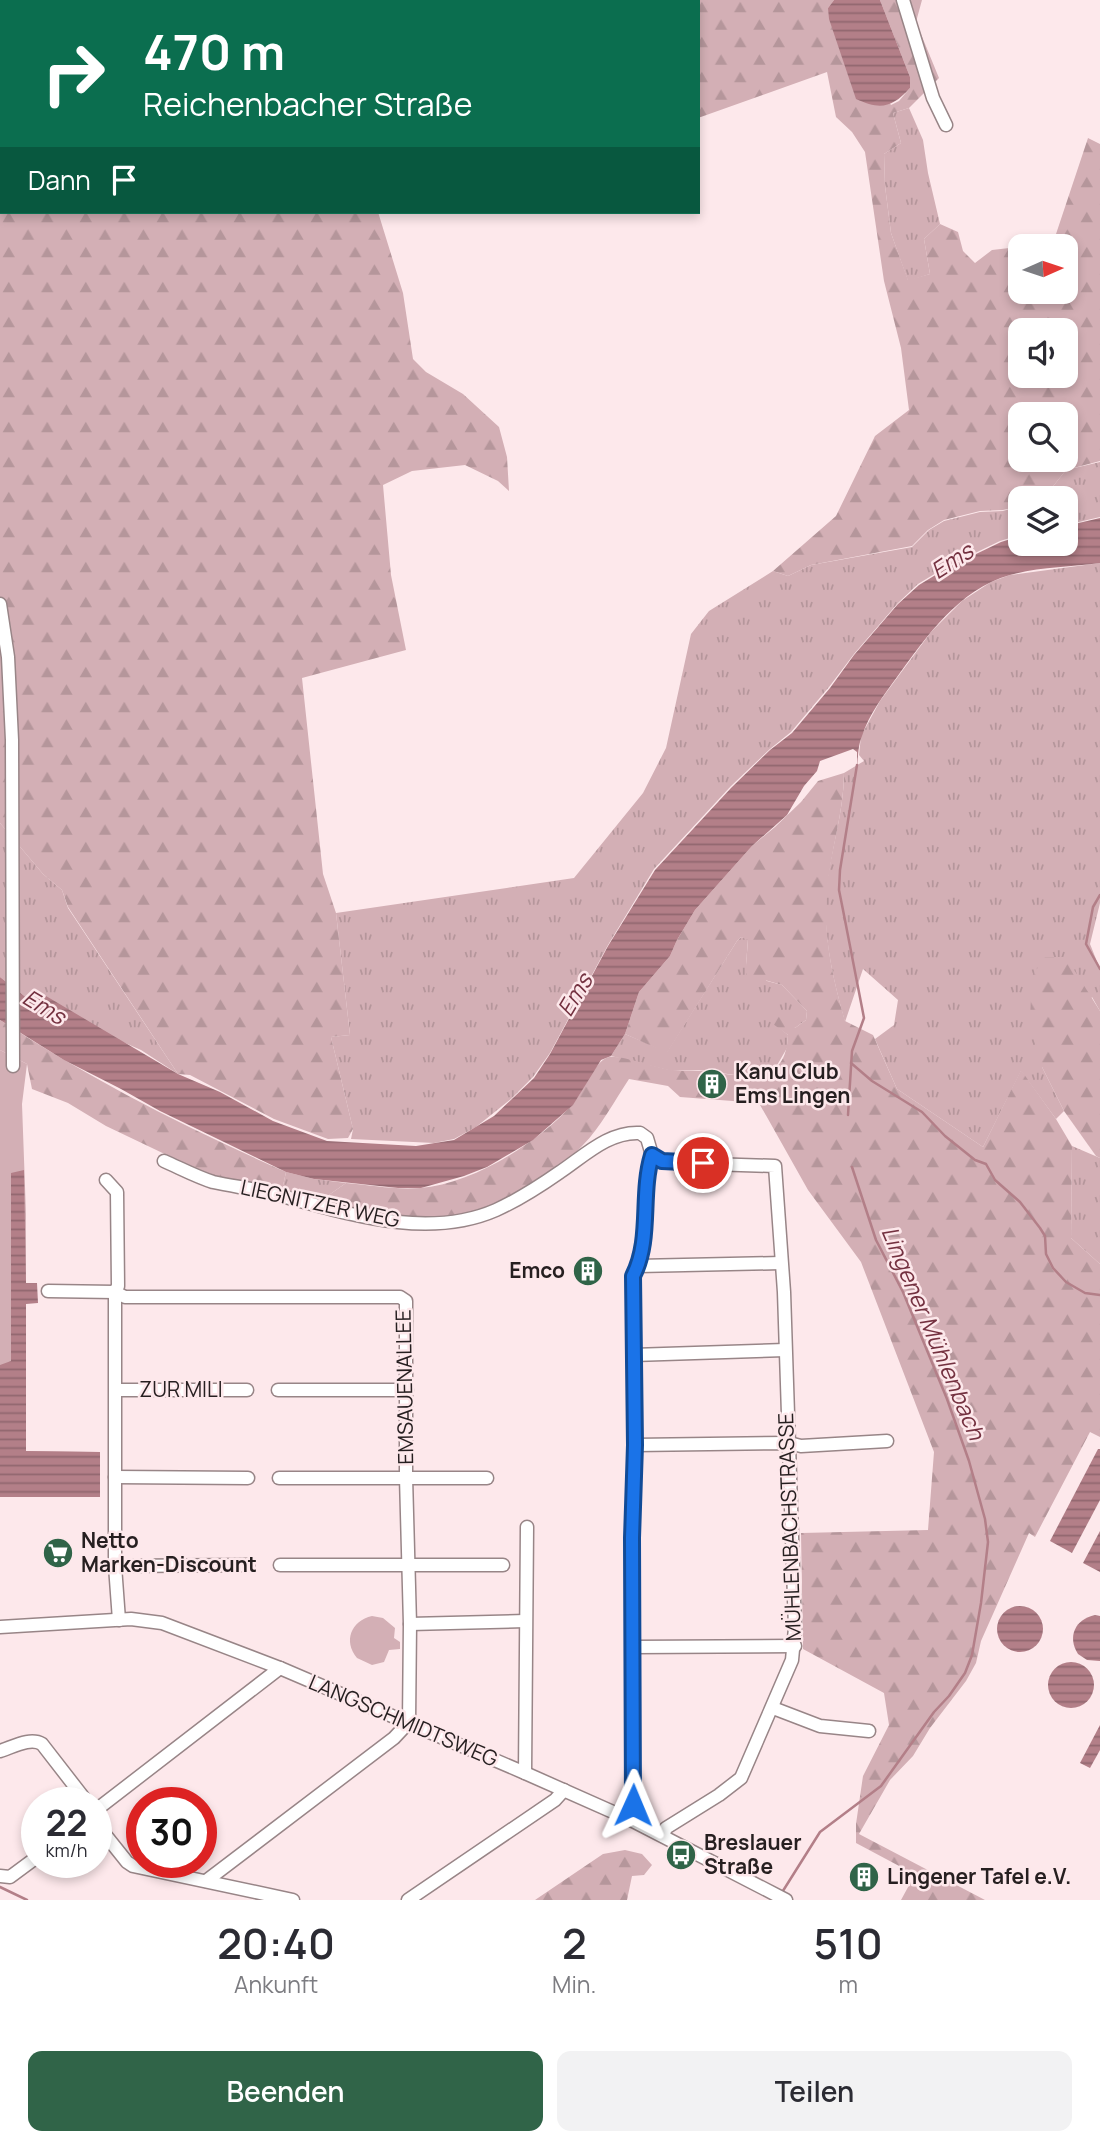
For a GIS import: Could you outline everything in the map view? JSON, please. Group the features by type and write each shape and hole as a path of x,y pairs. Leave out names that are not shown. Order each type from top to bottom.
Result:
{"street":[{"path":"903,0 933,98 946,125"},
{"path":"0,604 10,694 13,1066"},
{"name":"LIEGNITZER WEG","path":"164,1161 211,1181 334,1211 405,1223 428,1224 494,1211 523,1196 595,1147 620,1136 640,1133 647,1138 652,1155"},
{"path":"631,1820 635,1445 633,1276 643,1251 648,1170 652,1155"},
{"name":"MÜHLENBACHSTRASSE","path":"652,1155 662,1161 679,1163 775,1166 789,1443 795,1646 773,1707 741,1778 666,1828 663,1836"},
{"path":"106,1180 117,1192 115,1566 118,1620"},
{"path":"638,1266 780,1263"},
{"path":"48,1291 116,1292"},
{"name":"EMSAUENALLEE","path":"116,1292 125,1297 400,1297 406,1301 409,1723"},
{"path":"633,1355 785,1350"},
{"name":"ZUR MILI","path":"116,1390 247,1390"},
{"path":"278,1390 407,1390"},
{"path":"635,1445 789,1443 802,1446 887,1441"},
{"path":"116,1477 248,1478"},
{"path":"279,1478 487,1478"},
{"path":"526,1773 527,1527"},
{"path":"280,1565 503,1564"},
{"path":"115,1566 248,1565"},
{"name":"LANGSCHMIDTSWEG","path":"0,1627 118,1620 162,1623 280,1668 526,1773 631,1820 785,1900"},
{"path":"410,1624 525,1621"},
{"path":"633,1647 795,1646"},
{"path":"112,1798 280,1668"},
{"path":"773,1707 820,1726 869,1731"},
{"path":"206,1881 394,1738 409,1723"},
{"path":"0,1751 38,1741 75,1787"},
{"path":"408,1900 555,1800 564,1790"},
{"path":"112,1843 132,1866 293,1900"},
{"path":"0,1876 10,1877 21,1869"}],"green space":[{"path":"700,0 834,0 828,8 891,105 899,101 910,88 910,77 880,0 922,0 916,22 939,78 909,108 893,113 901,143 884,154 891,233 908,280 930,274 924,239 940,224 958,232 963,251 975,263 992,250 1008,248 1008,304 1078,304 1078,234 1056,234 1088,138 1100,144 1100,461 1078,467 1078,402 1008,402 1008,472 1064,472 1053,486 1008,486 1008,509 980,511 944,520 928,530 912,546 811,565 788,576 773,571 836,516 875,436 909,410 901,348 884,281 865,152 852,132 836,117 827,72 700,117"},
{"path":"909,108 923,140 940,224 924,239 930,274 908,281 891,233 884,154 901,143 893,113"},
{"path":"0,214 379,214 403,293 413,359 426,372 463,394 499,427 507,457 509,491 498,481 465,465 412,471 383,485 391,575 406,650 302,678 323,874 336,913 350,1035 331,1037 353,1129 348,1138 328,1139 274,1119 190,1075 178,1074 68,907 62,890 43,874 0,823"},
{"path":"1100,462 1100,517 1078,522 1078,486 1053,486 1064,472 1078,472 1078,467"},
{"path":"1008,510 1008,539 946,567 918,584 854,654 791,732 731,786 654,869 608,945 550,1053 533,1077 511,1099 476,1127 454,1139 434,1143 351,1139 353,1129 331,1037 350,1035 336,913 574,878 643,793 666,748 691,634 709,611 773,571 788,576 811,565 912,547 929,530 944,521 980,512"},
{"path":"1100,563 1100,903 1090,944 1100,969 1100,1011 1092,997 1042,1067 1064,1111 1056,1119 1021,1071 983,1147 897,1089 875,1039 894,1025 898,1000 863,969 845,1022 830,958 825,909 828,877 842,803 844,773 864,761 859,755 861,736 880,701 931,632 962,601 991,582 1010,575"},
{"path":"844,773 842,803 829,877 826,925 830,958 845,1021 873,1035 897,1089 983,1147 1021,1070 1072,1146 1071,1238 1100,1264 1100,1437 1090,1432 1035,1537 1029,1533 981,1641 976,1663 966,1681 930,1728 913,1756 890,1780 859,1834 985,1900 901,1900 913,1878 901,1867 856,1843 863,1776 889,1725 884,1693 803,1649 801,1533 928,1530 934,1452 861,1262 808,1190 759,1103 680,1097 668,1086 629,1079 583,1145 546,1177 503,1202 456,1216 406,1220 327,1204 326,1197 346,1183 392,1188 440,1185 461,1179 502,1160 557,1120 575,1101 598,1064 609,1057 675,1071 745,1076 770,1072 779,1064 785,1053 788,1035 769,1021 775,1015 789,1020 795,1028 806,1020 807,1011 782,985 747,975 748,940 741,937 667,1053 625,1034 639,992 670,956 695,910 752,846 801,802 818,781"},
{"path":"0,823 43,874 62,890 68,908 178,1074 141,1050 32,1002 0,977"},
{"path":"741,937 748,939 746,965 767,981 782,985 807,1011 806,1020 795,1028 770,1020 788,1035 787,1048 776,1067 761,1076 742,1076 699,1070 672,1071 611,1056 625,1034 667,1052"},
{"path":"1045,957 1066,957 1100,1011 1100,1158 1064,1111 1042,1067 1030,1019 1032,976"},
{"path":"0,1020 69,1063 140,1102 286,1172 281,1195 217,1179 106,1126 68,1103 32,1089 27,1064 0,1050"},
{"path":"0,1050 27,1064 22,1104 26,1214 26,1451 100,1452 100,1497 0,1497"},
{"path":"1072,1146 1100,1158 1100,1264 1071,1238"},
{"path":"286,1172 346,1183 326,1197 327,1204 281,1195"},
{"path":"372,1616 383,1618 395,1628 394,1638 400,1642 400,1649 389,1650 384,1662 372,1665 357,1658 350,1639 354,1627"},
{"path":"625,1850 642,1854 652,1865 644,1875 632,1876 627,1900 535,1900 603,1854"}],"water":[{"path":"834,0 880,0 910,77 910,88 897,100 879,106 856,99 829,19 828,8"},
{"name":"Ems","path":"1100,518 1100,563 1010,575 975,591 945,616 873,712 861,740 857,768 857,752 853,749 820,761 817,771 804,786 787,815 752,846 695,910 670,956 639,992 625,1034 611,1056 601,1060 573,1105 533,1140 487,1167 421,1188 314,1179 286,1172 160,1111 64,1060 0,1020 0,977 32,1002 46,996 178,1074 220,1092 273,1121 327,1141 416,1146 454,1140 494,1116 534,1078 550,1054 608,946 655,870 731,788 770,750 792,733 898,604 919,585 947,568 1008,540 1008,556 1078,556 1078,523"},
{"path":"24,1170 26,1283 37,1283 38,1303 26,1304 26,1451 100,1452 100,1497 0,1497 0,1365 11,1361 11,1173"},
{"path":"1098,1449 1100,1500 1072,1553 1050,1541"},
{"path":"1100,1531 1100,1572 1083,1563"},
{"path":"1020,1606 1036,1613 1043,1629 1036,1645 1020,1652 1004,1645 997,1629 1004,1613"},
{"path":"1100,1616 1100,1661 1087,1660 1078,1654 1073,1641 1075,1630 1082,1620"},
{"path":"1071,1662 1087,1669 1094,1685 1087,1701 1071,1708 1055,1701 1048,1685 1055,1669"},
{"path":"1100,1725 1100,1750 1090,1768 1080,1763"}],"waterway":[{"name":"Lingener Mühlenbach","path":"848,1115 852,1051 864,1018 839,890 857,765"},
{"path":"1100,895 1093,907 1086,944 1100,969"},
{"path":"851,1063 872,1081 922,1112 945,1136 975,1160 986,1164 995,1180 1020,1202 1040,1228 1045,1236 1046,1254 1053,1268 1066,1282 1085,1293 1100,1295"},
{"name":"Lingener Mühlenbach","path":"781,1894 820,1832 881,1786 965,1673 972,1655 988,1542 985,1519 969,1461 947,1399 903,1292 876,1240 852,1167"},
{"path":"0,1887 27,1900"}],"place":[{"name":"Kanu Club Ems Lingen","path":"712,1084"},
{"name":"Emco","path":"588,1271"},
{"name":"Netto Marken-Discount","path":"58,1553"},
{"name":"Breslauer Straße","path":"681,1855"},
{"name":"Lingener Tafel e.V.","path":"864,1877"}],"route":[{"path":"633,1805 633,1276 643,1251 648,1170 652,1155 662,1161 703,1163"}]}
